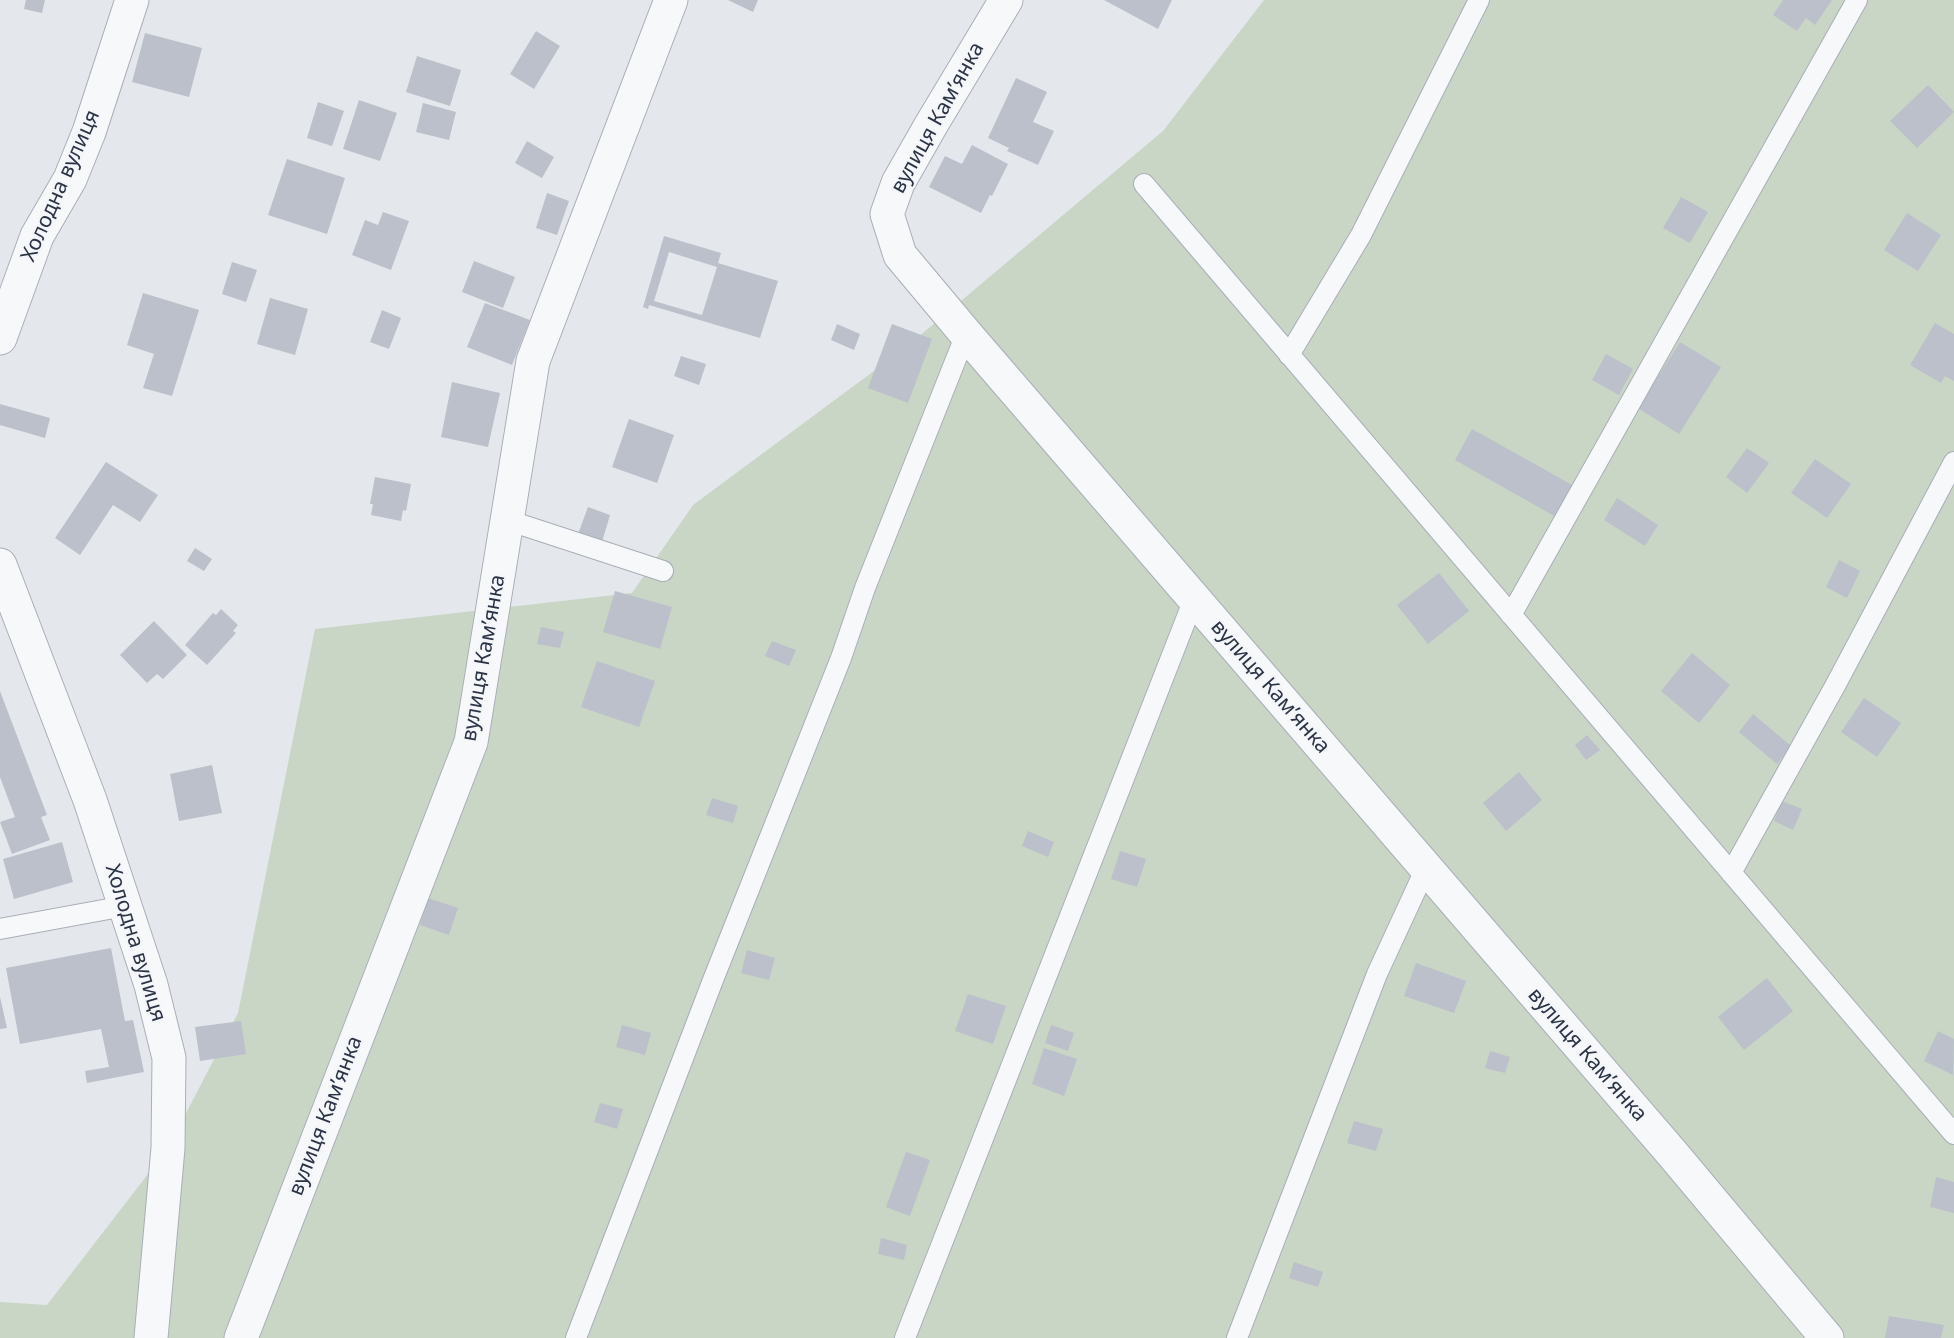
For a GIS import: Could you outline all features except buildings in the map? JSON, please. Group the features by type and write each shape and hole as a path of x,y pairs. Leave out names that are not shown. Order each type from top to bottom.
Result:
{"street":[{"name":"Холодна вулиця","path":"0,338 37,237 70,179 89,132 132,0"},
{"name":"вулиця Камʼянка","path":"241,1338 471,741 533,361 671,0"},
{"name":"вулиця Камʼянка","path":"1006,0 898,183 887,214 900,255 1671,1152 1827,1338"},
{"name":"Холодна вулиця","path":"0,565 90,800 151,985 169,1058 168,1148 151,1338"}],"lane":[{"path":"1289,355 1360,235 1479,0"},
{"path":"1511,615 1857,0"},
{"path":"1144,184 1954,1134"},
{"path":"576,1338 713,980 841,658 865,588 966,334"},
{"path":"1731,873 1835,686 1954,462"},
{"path":"507,520 663,571"},
{"path":"905,1338 1194,599"},
{"path":"1237,1338 1377,974 1426,868"},
{"path":"0,929 125,906"}],"green space":[{"path":"1264,0 1954,0 1954,1338 0,1338 0,1302 47,1305 168,1148 238,1013 315,629 632,593 693,505 905,348 1163,131"}]}
